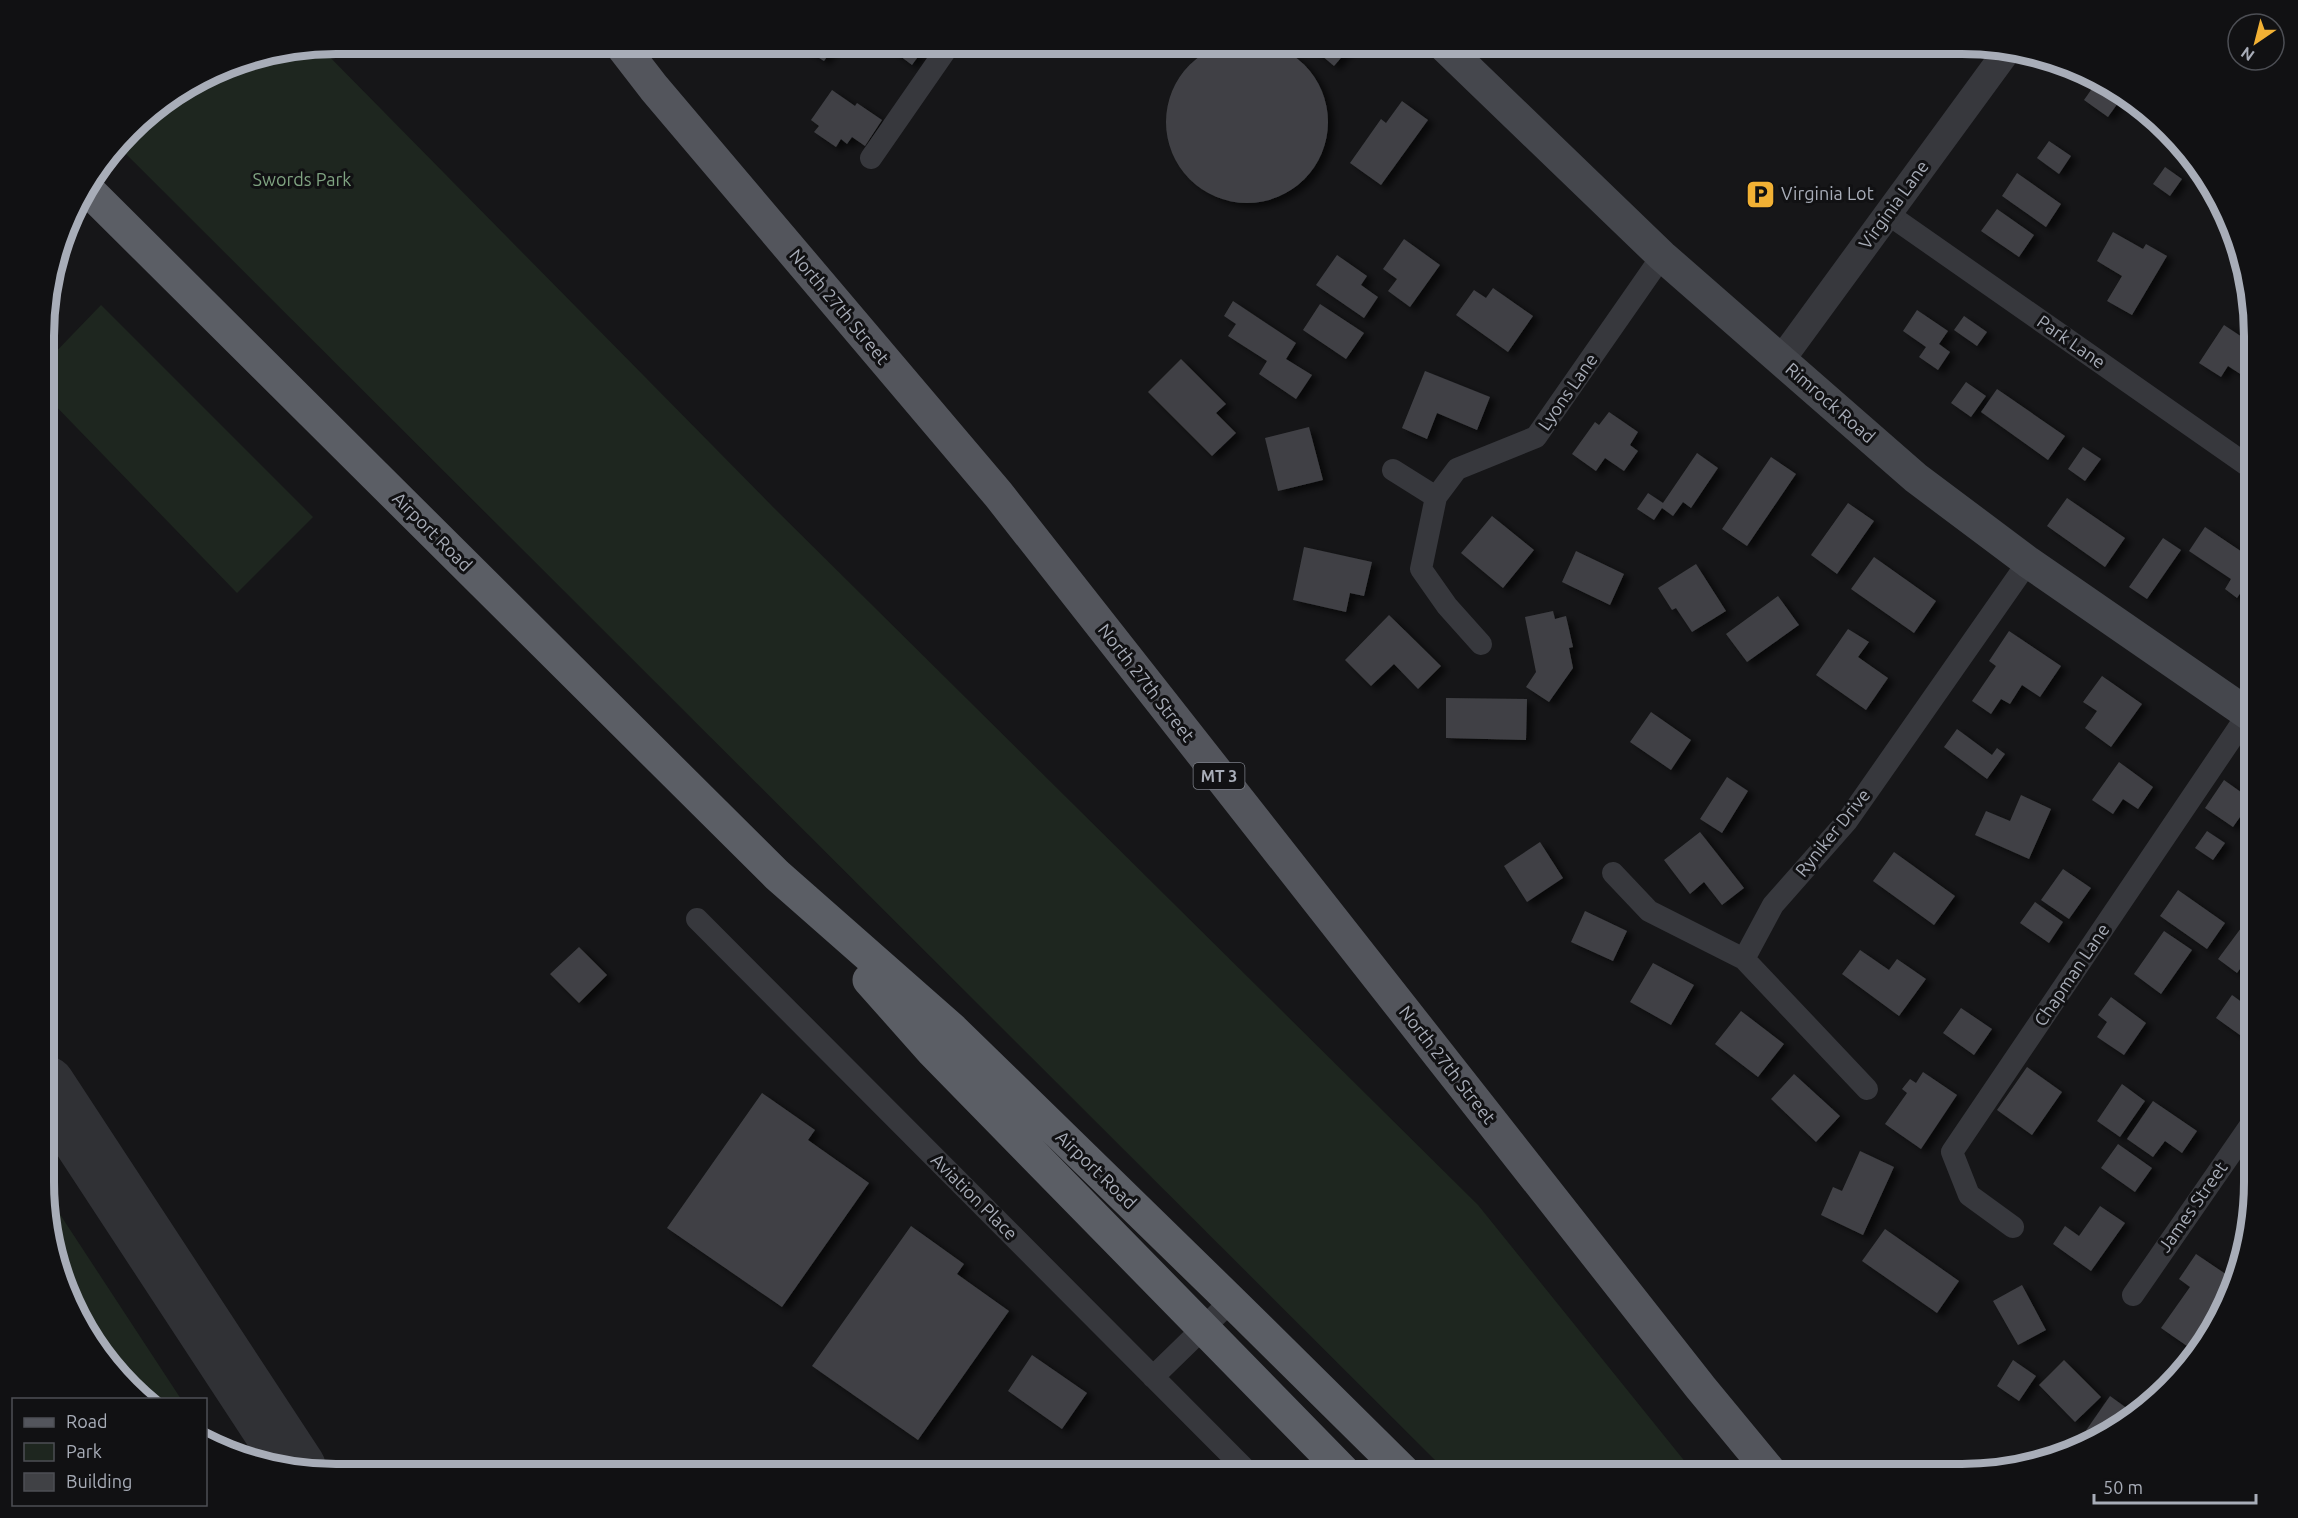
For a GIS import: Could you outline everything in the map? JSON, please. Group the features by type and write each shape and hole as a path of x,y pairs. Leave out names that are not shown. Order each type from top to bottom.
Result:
{"highway":[{"name":"Airport Road","path":"92,194 777,874 953,1030 1396,1464"},
{"name":"Airport Road","path":"777,874 933,1052 1336,1464"}],"main road":[{"name":"North 27th Street","path":"628,54 998,494 1694,1379 1764,1464"},
{"path":"635,54 654,88"},
{"name":"Rimrock Road","path":"1452,54 1662,256 1916,478 2028,562 2244,711"}],"street":[{"path":"871,158 943,54"},
{"name":"Virginia Lane","path":"1781,360 2003,57"},
{"name":"Park Lane","path":"1888,214 2244,463"},
{"name":"Lyons Lane","path":"1481,644 1447,606 1421,569 1436,497 1457,469 1536,437 1662,256"},
{"path":"1393,470 1436,497"},
{"name":"Ryniker Drive","path":"1744,959 1773,905 1847,821 2028,562"},
{"name":"Chapman Lane","path":"2013,1227 1969,1195 1952,1152 2244,726"},
{"path":"1613,873 1649,911 1744,959 1867,1089"},
{"name":"Aviation Place","path":"697,919 1240,1464"},
{"name":"James Street","path":"2133,1295 2244,1134"},
{"path":"1153,1377 1232,1301"}],"green space":[{"name":"Swords Park","path":"327,54 773,507 1478,1205 1687,1464 1439,1464 123,151 150,124 179,102 228,75 281,59"},
{"path":"101,305 313,517 237,593 54,404 54,354"},
{"path":"55,1207 180,1398 155,1398 124,1368 102,1339 75,1290 59,1237"}],"building":[{"path":"813,54 829,54 824,61"},
{"path":"897,54 920,54 912,65"},
{"path":"1202,54 1292,54 1305,64 1315,77 1327,106 1327,138 1315,167 1305,180 1292,190 1263,202 1231,202 1202,190 1189,180 1179,167 1167,138 1167,106 1172,91 1189,64"},
{"path":"1320,54 1344,54 1334,66"},
{"path":"2093,87 2119,102 2108,117 2084,100"},
{"path":"832,90 855,106 857,103 882,120 865,146 852,137 847,144 841,139 836,147 814,132 819,126 811,120"},
{"path":"1402,101 1428,120 1381,185 1350,163 1381,119 1386,123"},
{"path":"2049,141 2071,156 2059,174 2037,158"},
{"path":"2165,167 2182,179 2170,196 2153,184"},
{"path":"2017,173 2061,204 2046,227 2002,196"},
{"path":"1997,209 2034,235 2019,257 1981,231"},
{"path":"2113,232 2143,249 2146,244 2167,256 2132,315 2107,301 2122,276 2097,261"},
{"path":"1404,239 1440,265 1410,307 1388,291 1397,279 1383,269"},
{"path":"1337,255 1367,276 1361,285 1378,297 1364,318 1316,285"},
{"path":"1493,288 1533,316 1508,352 1456,315 1474,290 1486,298"},
{"path":"1233,301 1296,343 1286,359 1312,375 1296,399 1259,374 1267,361 1228,336 1236,324 1224,316"},
{"path":"1320,304 1364,333 1346,359 1303,330"},
{"path":"1917,310 1948,331 1939,344 1950,352 1938,370 1919,357 1926,347 1903,331"},
{"path":"1964,316 1987,332 1977,346 1954,330"},
{"path":"2224,325 2244,338 2244,376 2228,366 2221,377 2199,363"},
{"path":"1181,359 1226,404 1216,413 1236,433 1212,456 1148,392"},
{"path":"1425,371 1490,397 1477,430 1437,413 1427,439 1402,428"},
{"path":"1966,382 1986,396 1971,417 1951,403"},
{"path":"1997,389 2065,436 2048,460 1981,412"},
{"path":"1609,412 1638,432 1630,445 1638,451 1624,471 1605,458 1596,471 1572,454 1595,422 1599,425"},
{"path":"1309,427 1323,480 1278,491 1265,438"},
{"path":"2083,447 2101,459 2085,481 2068,469"},
{"path":"1697,453 1718,468 1691,508 1683,502 1673,516 1662,508 1654,520 1637,509 1648,493 1663,503"},
{"path":"1771,457 1796,474 1747,546 1722,529"},
{"path":"2067,498 2125,538 2105,567 2047,526"},
{"path":"1848,503 1874,521 1837,574 1811,555"},
{"path":"1492,516 1534,550 1503,588 1461,553"},
{"path":"2205,527 2244,553 2244,588 2237,598 2225,589 2231,579 2189,551"},
{"path":"2163,538 2181,550 2147,599 2129,587"},
{"path":"1304,547 1372,562 1364,596 1350,593 1346,612 1293,600"},
{"path":"1576,551 1624,574 1610,605 1562,582"},
{"path":"1874,557 1936,601 1914,633 1851,589"},
{"path":"1696,564 1726,611 1692,632 1676,608 1672,610 1658,588"},
{"path":"1778,596 1799,625 1747,662 1726,634"},
{"path":"1553,611 1555,619 1566,616 1573,647 1569,648 1573,668 1549,702 1526,687 1536,672 1525,617"},
{"path":"1389,615 1441,666 1418,689 1394,664 1371,686 1345,660"},
{"path":"1848,629 1869,642 1858,657 1888,678 1866,710 1816,675"},
{"path":"2009,631 2061,666 2040,697 2022,685 2010,704 2001,699 1991,714 1972,701 1996,666 1989,661"},
{"path":"2102,676 2142,704 2111,747 2085,728 2097,711 2083,702"},
{"path":"1446,698 1527,699 1526,740 1446,738"},
{"path":"1651,712 1691,740 1671,770 1630,742"},
{"path":"1957,729 1992,755 1997,748 2005,754 1987,779 1944,747"},
{"path":"2119,762 2153,787 2138,809 2123,799 2113,814 2092,800"},
{"path":"1727,777 1748,791 1722,833 1700,819"},
{"path":"2224,780 2244,794 2244,811 2233,827 2205,808"},
{"path":"2021,795 2051,809 2029,859 1975,835 1986,811 2010,821"},
{"path":"2207,831 2225,843 2213,860 2195,848"},
{"path":"1700,832 1744,888 1722,905 1704,882 1690,894 1664,860"},
{"path":"1540,842 1563,878 1527,902 1504,866"},
{"path":"1894,852 1955,896 1934,925 1873,881"},
{"path":"2063,869 2091,888 2069,919 2041,900"},
{"path":"2178,890 2225,923 2207,949 2160,916"},
{"path":"2035,902 2063,922 2049,943 2020,923"},
{"path":"1585,911 1627,931 1613,961 1571,942"},
{"path":"2244,924 2244,964 2237,973 2218,959"},
{"path":"2164,931 2192,950 2161,994 2134,974"},
{"path":"579,947 607,975 579,1003 550,974"},
{"path":"1860,950 1889,970 1897,959 1926,979 1899,1016 1842,974"},
{"path":"1653,963 1694,985 1671,1025 1630,1002"},
{"path":"2232,995 2244,1004 2244,1038 2216,1018"},
{"path":"2111,997 2146,1023 2124,1055 2097,1037 2107,1022 2098,1015"},
{"path":"1961,1008 1992,1029 1974,1055 1943,1033"},
{"path":"1741,1011 1784,1044 1758,1077 1715,1044"},
{"path":"2027,1067 2062,1092 2032,1135 1997,1110"},
{"path":"1923,1072 1957,1095 1921,1149 1885,1124 1907,1093 1902,1089 1910,1079 1916,1083"},
{"path":"1794,1074 1840,1116 1816,1142 1771,1099"},
{"path":"2122,1084 2145,1101 2120,1137 2097,1121"},
{"path":"762,1093 815,1130 808,1140 869,1183 782,1307 667,1228"},
{"path":"2153,1101 2197,1131 2182,1153 2165,1141 2153,1157 2127,1139"},
{"path":"2118,1144 2152,1168 2135,1192 2101,1168"},
{"path":"1860,1151 1894,1167 1863,1235 1821,1215 1833,1187 1842,1191"},
{"path":"2100,1206 2125,1223 2091,1271 2053,1244 2065,1226 2079,1236"},
{"path":"911,1226 964,1264 957,1274 1009,1311 918,1440 812,1366"},
{"path":"1885,1229 1959,1281 1937,1313 1862,1261"},
{"path":"2196,1254 2228,1276 2218,1301 2187,1346 2161,1328 2190,1287 2179,1279"},
{"path":"2022,1285 2046,1330 2018,1345 1993,1301"},
{"path":"1032,1355 1087,1393 1062,1429 1008,1391"},
{"path":"2013,1360 2036,1376 2019,1401 1997,1386"},
{"path":"2064,1360 2101,1397 2075,1422 2039,1385"},
{"path":"2110,1396 2129,1410 2103,1426 2081,1438"}],"taxiway":[{"path":"54,1097 292,1461"}],"place":[{"name":"Virginia Lot","path":"1760,194"}]}
